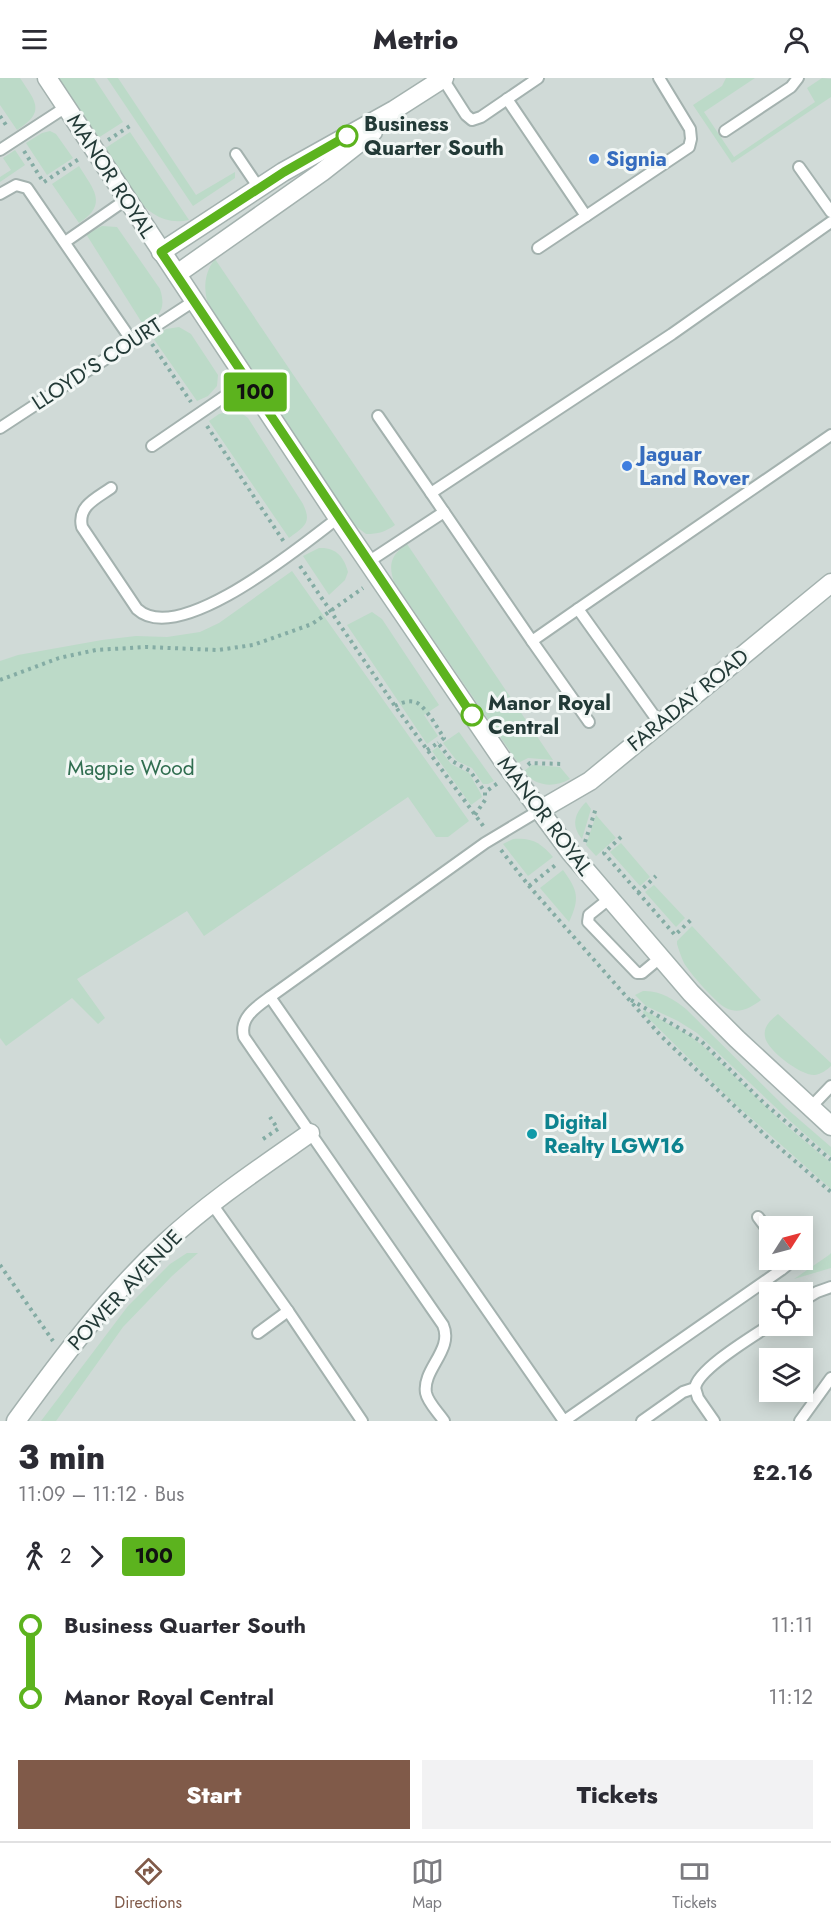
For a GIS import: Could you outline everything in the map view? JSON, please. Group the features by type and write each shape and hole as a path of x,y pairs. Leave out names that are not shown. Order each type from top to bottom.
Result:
{"street":[{"name":"MANOR ROYAL","path":"47,78 338,518 504,762 571,853 660,958 728,1030 831,1126"},
{"path":"161,252 423,84 443,78"},
{"path":"177,274 330,166 423,84"},
{"name":"FARADAY ROAD","path":"540,810 590,781 831,583"},
{"name":"POWER AVENUE","path":"16,1421 99,1313 160,1248 212,1204 310,1133"}],"lane":[{"path":"443,78 471,120 477,119 538,78"},
{"path":"538,248 689,147 692,138 690,129 659,78"},
{"path":"724,131 791,87 798,78"},
{"path":"507,99 586,216"},
{"path":"0,150 66,107"},
{"path":"236,154 259,188"},
{"path":"799,167 831,212"},
{"path":"0,194 16,185 27,188 132,342"},
{"path":"65,242 127,199"},
{"path":"431,493 672,334 831,222"},
{"name":"LLOYD'S COURT","path":"0,429 194,301"},
{"path":"152,446 247,381"},
{"path":"378,416 589,722"},
{"path":"532,640 831,435"},
{"path":"111,488 84,509 81,514 82,527 137,609 148,617 156,619 174,618 202,609 224,597 291,553 338,518"},
{"path":"368,562 444,512"},
{"path":"578,609 660,724"},
{"path":"444,1421 426,1391 427,1383 445,1341 444,1329 249,1046 243,1033 245,1019 270,997 492,838 540,810"},
{"path":"609,899 589,915 588,922 637,973 642,973 660,958"},
{"path":"270,997 565,1421 782,1270"},
{"path":"810,1108 831,1086"},
{"path":"212,1204 362,1421"},
{"path":"813,1294 831,1287"},
{"path":"258,1333 288,1311"},
{"path":"714,1421 698,1398 695,1388 697,1381 706,1370 759,1333"},
{"path":"802,1420 831,1378"},
{"path":"642,1421 683,1392 695,1388"}],"path":[{"path":"0,116 49,190"},
{"path":"44,182 133,124"},
{"path":"144,333 395,706 529,886 630,999 640,1014 767,1137 831,1192"},
{"path":"0,680 59,658 96,650 239,648 306,626 379,578"},
{"path":"395,706 405,702 415,702 423,709 444,738 427,750"},
{"path":"438,743 452,761 470,771 485,792"},
{"path":"621,837 604,853 675,935 693,918"},
{"path":"638,893 656,876"},
{"path":"630,999 701,1041 765,1104 831,1160"},
{"path":"0,1265 54,1342"}],"shaded area":[{"path":"0,78 831,78 831,1421 0,1421"}],"green space":[{"path":"0,78 20,78 34,100 35,112 32,118 17,130 0,105"},
{"path":"58,78 94,78 123,122 98,138 57,80"},
{"path":"107,78 118,78 196,195 235,172 235,178 193,206"},
{"path":"726,78 755,78 704,112 734,157 815,102 807,88 822,78 831,79 831,97 732,163 693,105 722,86"},
{"path":"50,131 56,134 73,158 47,175 26,143"},
{"path":"130,132 189,220 174,221 160,217 148,210 128,187 104,149"},
{"path":"15,150 25,165 0,182 0,177 11,170 3,158"},
{"path":"79,166 93,189 96,203 94,209 79,223 52,184"},
{"path":"102,226 117,227 160,289 161,310 144,326 86,234"},
{"path":"215,259 395,525 381,532 366,534 353,524 210,310 205,283 208,271"},
{"path":"179,327 191,334 218,375 217,386 208,396 197,401 153,338 166,329"},
{"path":"230,411 240,412 248,418 306,510 305,524 289,538 209,421 219,414"},
{"path":"407,544 553,760 528,758 518,763 394,582 391,570 392,560 397,552"},
{"path":"319,548 335,551 344,562 348,572 345,580 329,595 303,556"},
{"name":"Magpie Wood","path":"292,571 469,821 448,837 436,837 408,797 204,936 187,911 77,979 105,1018 98,1024 72,998 6,1046 0,1038 0,661 18,655 102,640 136,636 167,637 200,632 219,623"},
{"path":"372,612 382,619 439,705 424,715 438,736 427,744 347,625"},
{"path":"459,732 494,781 483,784 472,768 457,761 443,743"},
{"path":"438,747 451,764 469,773 481,794 482,797 471,805 432,751"},
{"path":"532,765 560,767 570,779 551,785 539,783 524,771"},
{"path":"586,802 591,809 582,839 576,829 575,820"},
{"path":"596,815 616,838 596,856 586,845"},
{"path":"513,839 536,842 553,857 528,876 503,844"},
{"path":"621,843 650,877 640,886 610,852"},
{"path":"563,870 576,895 575,907 569,922 540,888"},
{"path":"654,885 685,918 676,927 645,892"},
{"path":"692,926 761,1000 745,1009 731,1010 722,1006 704,987 684,963 677,944 677,941"},
{"path":"643,991 666,996 686,1009 786,1108 831,1147 831,1157 697,1033 646,1006 635,995"},
{"path":"644,1010 703,1046 782,1122 831,1163 831,1189 734,1103 643,1013"},
{"path":"778,1014 831,1063 831,1066 819,1074 809,1074 794,1067 778,1055 767,1042 765,1030"},
{"path":"187,1253 198,1253 172,1276 123,1327 56,1421 41,1421 128,1306 170,1264"},
{"path":"831,1253 831,1268 794,1279 807,1270 813,1270 813,1266"}],"bus line":[{"name":"100","path":"347,136 284,172 161,252 472,715"}],"place":[{"name":"Business Quarter South","path":"347,136"},
{"name":"Signia","path":"594,159"},
{"name":"Jaguar Land Rover","path":"627,466"},
{"name":"Manor Royal Central","path":"472,715"},
{"name":"Digital Realty LGW16","path":"532,1134"}]}
